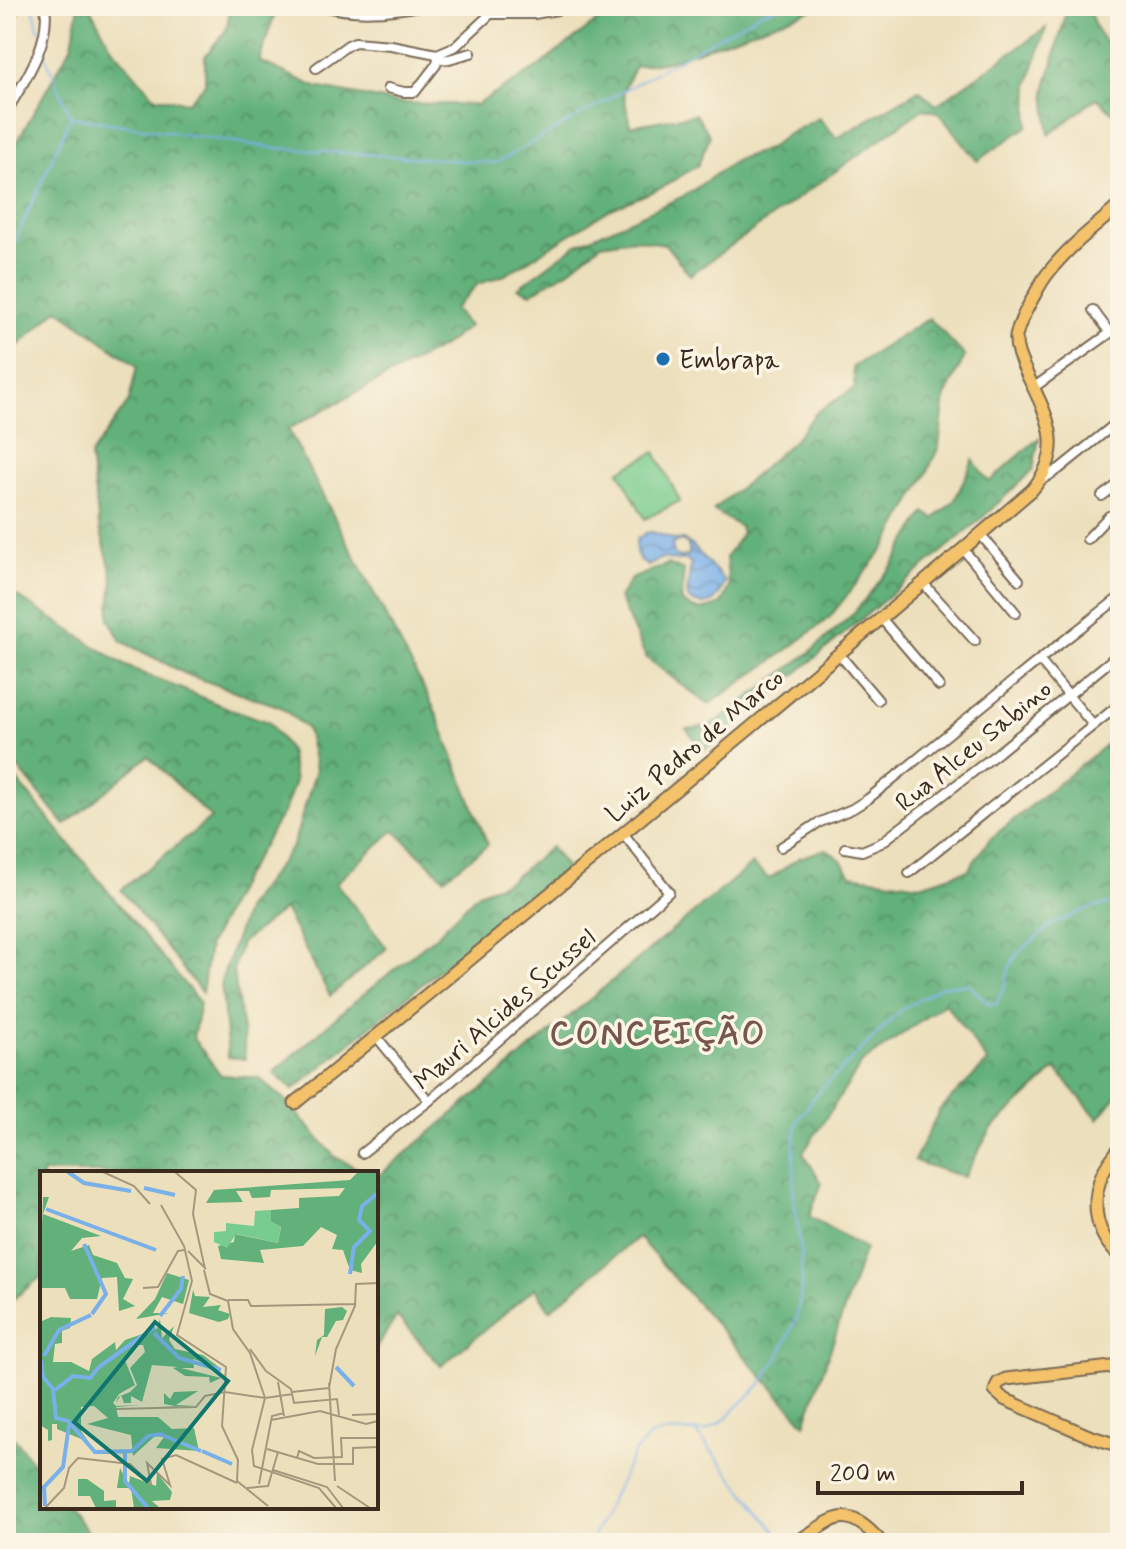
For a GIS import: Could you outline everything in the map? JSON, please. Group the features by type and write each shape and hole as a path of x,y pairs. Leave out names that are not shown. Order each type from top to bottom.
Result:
{"main road":[{"path":"1039,481 1049,462 1052,442 1047,417 1016,347 1018,330 1049,271 1120,205"},
{"name":"Luiz Pedro de Marco","path":"295,1103 839,654 1039,481"},
{"path":"1120,1147 1100,1178 1096,1201 1103,1238 1120,1256"},
{"path":"1120,1366 1006,1379 998,1383 995,1391 1004,1399 1120,1446"},
{"path":"795,1543 830,1522 845,1517 862,1522 882,1543"}],"street":[{"path":"6,24 13,6"},
{"path":"6,113 38,52 45,31 45,6"},
{"path":"322,6 358,12 420,6"},
{"path":"388,88 415,92 436,65 438,57 456,46 499,6"},
{"path":"490,14 534,14 557,10"},
{"path":"316,68 355,42 391,45 449,59 471,53"},
{"path":"1093,310 1110,333"},
{"path":"1033,388 1120,326"},
{"name":"Luiz Pedro de Marco","path":"1039,481 1070,461 1120,420"},
{"path":"1102,496 1120,483"},
{"path":"1087,539 1109,516 1120,526"},
{"path":"980,534 1019,580"},
{"path":"963,549 1016,613"},
{"path":"923,583 975,641"},
{"path":"781,847 818,823 868,799 1120,597"},
{"path":"881,618 939,686"},
{"name":"Rua Alceu Sabino","path":"845,848 862,851 881,843 1120,653"},
{"path":"839,654 878,700"},
{"path":"1039,660 1093,725"},
{"path":"909,873 1120,704"},
{"name":"Mauri Alcides Scussel","path":"362,1153 429,1101 669,892 623,833"},
{"path":"376,1036 429,1101"}],"green space":[{"path":"79,6 89,6 112,48 155,97 188,102 205,84 205,56 226,30 231,6 281,6 273,19 259,61 316,87 400,103 476,105 535,69 617,6 822,6 669,61 635,66 623,91 630,126 696,114 710,136 698,165 663,187 609,210 505,275 478,284 454,309 469,326 442,347 288,429 434,708 488,845 444,878 394,830 336,883 387,948 330,996 284,909 241,943 233,971 245,1059 228,1057 221,981 246,908 293,846 316,769 307,729 281,707 188,675 121,641 109,619 113,578 99,525 90,456 129,401 137,366 58,309 6,357 6,161 72,45"},
{"path":"1068,6 1088,6 1095,27 1120,63 1120,113 1114,114 1097,98 1049,135 1045,91"},
{"path":"1046,28 1029,83 1028,126 977,161 938,112 923,109 690,275 665,244 634,239 601,244 569,270 531,293 518,288 577,244 686,195 738,159 768,149 786,135 819,118 837,138 919,90 936,105"},
{"path":"929,318 965,356 945,397 939,446 886,546 829,618 708,705 646,657 619,598 631,579 668,564 684,570 681,600 686,604 700,610 721,604 729,587 726,557 742,533 740,527 713,510 793,441 817,412 855,388 853,367"},
{"path":"1039,438 1033,470 981,519 705,750 686,729 710,726 809,653 853,614 892,566 925,512 934,519 955,500 973,460 989,482"},
{"path":"655,452 680,501 645,519 619,471"},
{"path":"6,589 126,666 269,722 289,750 295,781 285,809 239,885 209,945 202,993 121,890 211,818 148,756 65,825 6,753"},
{"path":"1120,733 1120,1092 1098,1119 1056,1069 991,1129 964,1177 914,1161 940,1109 988,1062 945,1003 862,1063 803,1153 822,1183 809,1216 865,1248 805,1424 638,1237 550,1310 535,1288 441,1366 397,1316 378,1345 378,1176 752,864 769,879 799,858 826,849 841,860 851,875 920,885 968,870 989,840"},
{"path":"6,767 200,1003 193,1038 221,1075 259,1078 285,1100 335,1157 362,1171 40,1171 40,1278 6,1305"},
{"path":"551,847 567,868 293,1090 274,1072 437,935 478,893 509,881"},
{"path":"6,1428 40,1471 40,1509 70,1509 97,1543 6,1543"}],"water":[{"path":"652,532 683,540 692,545 725,581 717,598 703,604 689,600 691,563 680,560 690,552 687,543 677,541 672,545 674,554 680,557 679,561 662,558 648,566 641,561 636,551 637,539"}],"waterway":[{"path":"33,6 39,31"},
{"path":"71,117 274,148 496,163 764,11 784,6"},
{"path":"6,261 71,117 43,51"},
{"path":"590,1543 634,1453 650,1436 665,1432 705,1431 721,1423 761,1384 778,1357 797,1317 802,1283 794,1199 796,1124 814,1097 901,1010 942,986 968,984 989,1004 996,1004 1018,953 1053,924 1089,908 1120,903"},
{"path":"696,1432 785,1543"}],"place":[{"name":"Embrapa","path":"663,359"}],"district":[{"name":"CONCEIÇÃO","path":"658,1032"}]}
